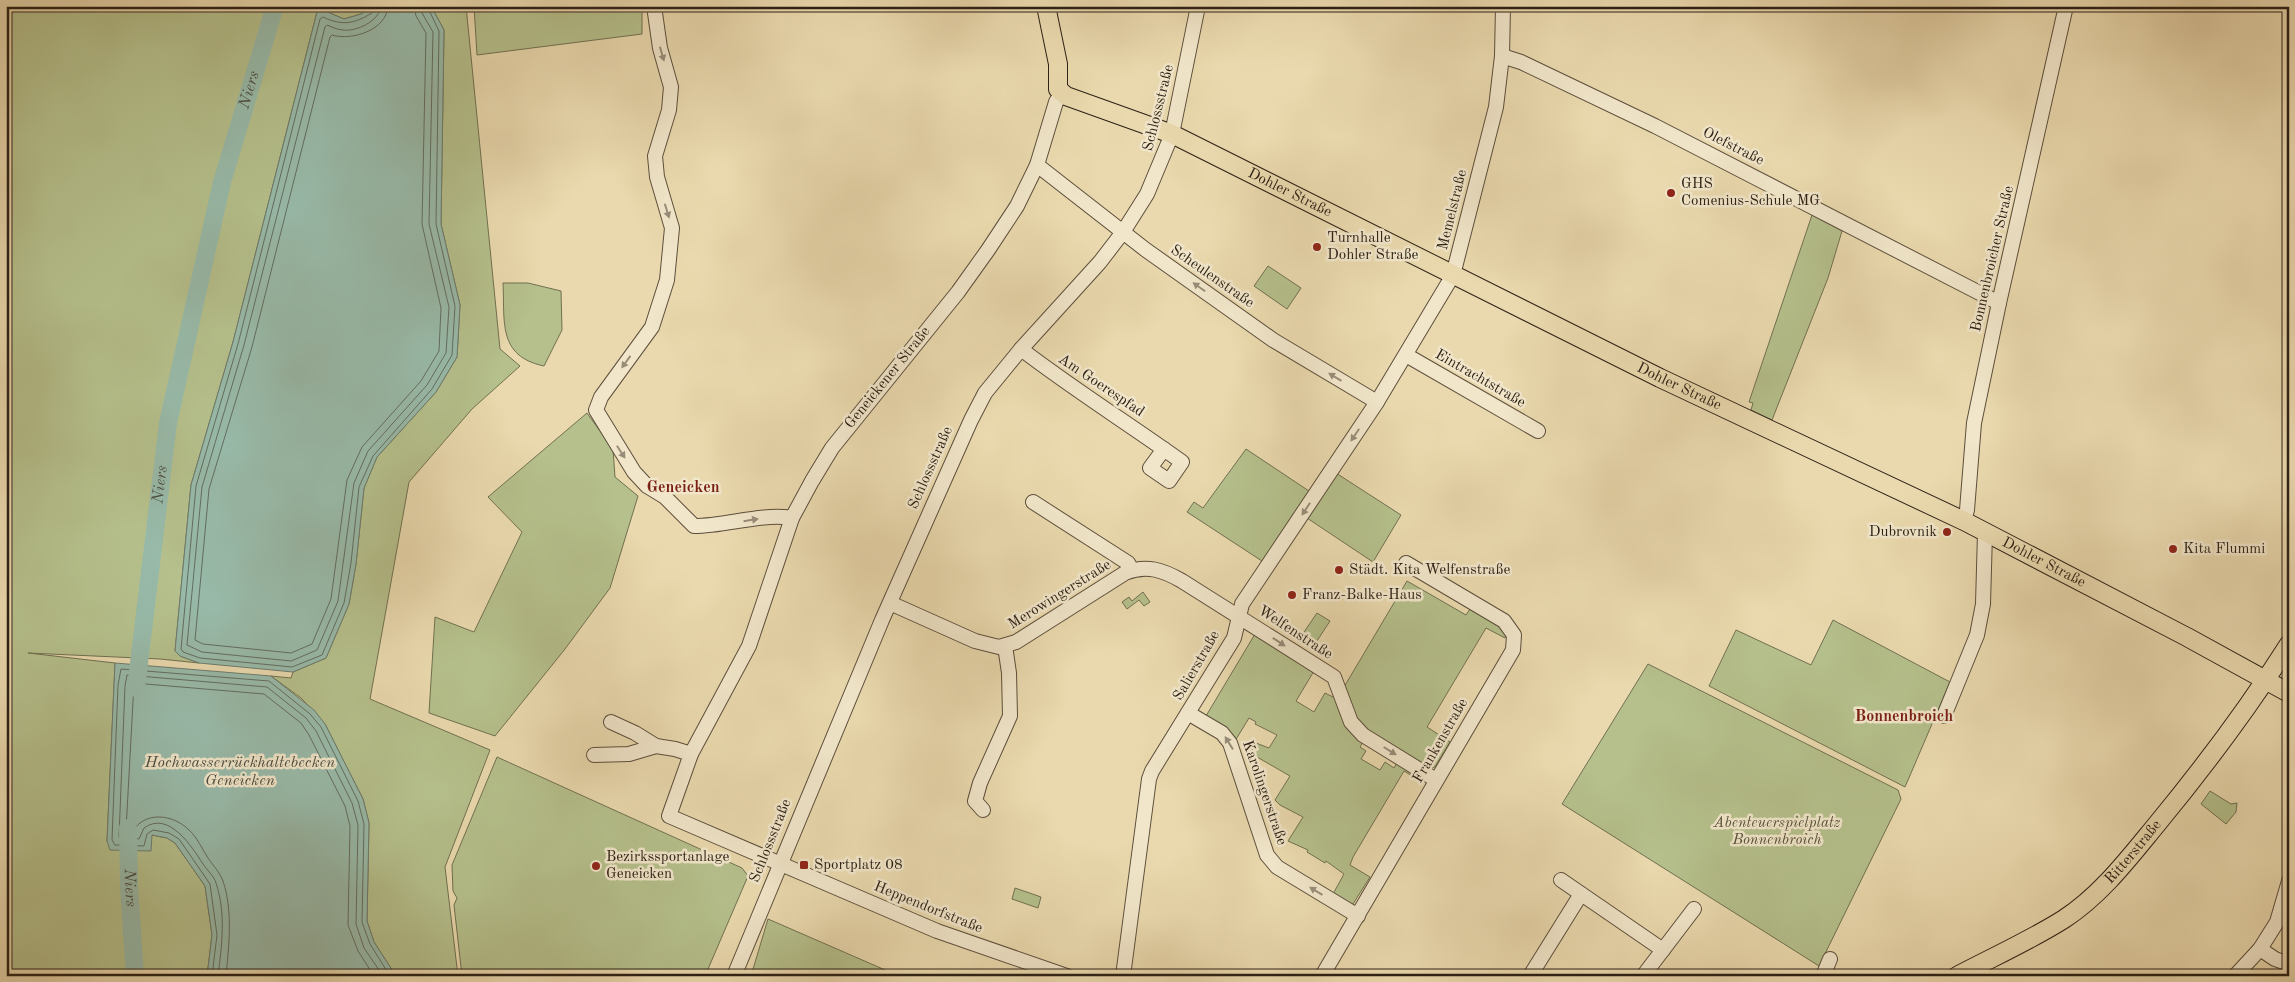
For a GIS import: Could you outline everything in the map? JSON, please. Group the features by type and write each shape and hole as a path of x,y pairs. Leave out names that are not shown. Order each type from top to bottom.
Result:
{"main road":[{"path":"1046,6 1058,64 1058,89 1062,93"},
{"name":"Dohler Straße","path":"1062,93 1172,134 1660,378 1964,521 2289,693"},
{"name":"Ritterstraße","path":"1957,976 2065,918 2095,895 2131,856 2189,785 2266,680 2289,644"}],"street":[{"path":"654,6 660,48 671,87 669,110 655,156 656,177 672,228 668,280 652,327 601,397 596,410 634,472 647,486 665,497 694,526 709,526 776,516 792,518"},
{"name":"Schlossstraße","path":"734,976 890,603 971,420 985,394 1021,349 1100,262 1123,232 1150,187 1172,134 1198,6"},
{"name":"Memelstraße","path":"1377,402 1453,275 1496,107 1502,56 1503,6"},
{"name":"Bonnenbroicher Straße","path":"1964,521 1967,510 1974,423 1998,303 2066,6"},
{"name":"Olefstraße","path":"1502,56 1521,62 1655,126 1998,303"},
{"name":"Geneickener Straße","path":"779,865 669,816 691,754 737,673 749,646 792,518 832,448 958,292 1016,206 1037,165 1056,102 1062,93"},
{"name":"Scheulenstraße","path":"1037,165 1123,232 1273,340 1377,402"},
{"name":"Am Goerespfad","path":"1021,349 1067,384 1088,395 1164,449"},
{"name":"Eintrachtstraße","path":"1406,355 1538,431"},
{"name":"Salierstraße","path":"1123,976 1149,779 1234,638 1242,604 1377,402"},
{"name":"Merowingerstraße","path":"1032,502 1128,563 1132,570"},
{"path":"1944,716 1977,635 1983,604 1985,533"},
{"name":"Frankenstraße","path":"1322,976 1513,650 1514,635 1504,621 1406,563"},
{"name":"Merowingerstraße","path":"890,603 982,644 1005,646 1026,636 1132,570 1156,569 1172,575 1238,616"},
{"name":"Welfenstraße","path":"1238,616 1334,677 1351,722 1363,735 1436,780"},
{"name":"Merowingerstraße","path":"983,810 975,801 980,783 1010,716 1009,673 1005,646"},
{"name":"Karolingerstraße","path":"1188,713 1222,733 1230,743 1267,854 1277,867 1358,916"},
{"path":"611,722 656,746 691,754"},
{"path":"594,754 629,754 656,746"},
{"name":"Heppendorfstraße","path":"779,865 937,931 1067,976"},
{"path":"1561,880 1663,950"},
{"path":"2235,976 2260,949 2277,922 2289,881"},
{"path":"1530,976 1581,894"},
{"path":"1644,976 1694,909"},
{"path":"2260,949 2275,959 2289,964"},
{"path":"1823,976 1830,959"}],"green space":[{"path":"6,6 372,6 361,14 344,19 318,8 233,342 191,485 175,651 180,656 199,663 160,659 28,653 115,663 107,841 152,835 167,838 175,843 205,886 212,935 207,976 6,976"},
{"path":"431,6 466,6 500,349 520,366 472,409 409,482 370,699 490,750 445,867 458,976 396,976 374,942 367,921 369,823 363,799 325,724 301,698 271,676 291,678 293,672 326,658 349,604 356,564 364,488 377,457 436,392 457,357 460,305 441,224 444,30"},
{"path":"474,6 642,6 642,34 477,55"},
{"path":"1812,215 1842,231 1828,278 1772,420 1751,410 1753,403 1749,402"},
{"path":"1268,266 1301,288 1287,309 1254,286"},
{"path":"503,283 528,283 561,291 562,330 544,366 529,361 518,354 511,345 504,323"},
{"path":"587,413 613,449 615,477 638,496 610,588 565,649 495,736 429,713 435,617 474,632 522,532 488,497"},
{"path":"1246,449 1312,493 1265,563 1187,512 1194,502 1203,508"},
{"path":"1336,473 1401,515 1373,562 1307,518"},
{"path":"1407,581 1466,615 1472,606 1508,632 1505,638 1486,628 1427,727 1450,742 1435,767 1431,768 1369,732 1358,723 1344,687"},
{"path":"1143,592 1150,602 1144,606 1139,600 1127,609 1122,602 1129,597 1132,601"},
{"path":"1317,613 1330,621 1315,644 1302,635"},
{"path":"1833,620 1950,682 1905,787 1709,686 1736,630 1811,665"},
{"path":"1255,634 1314,671 1296,701 1314,712 1325,693 1337,699 1364,740 1360,747 1366,751 1361,759 1380,770 1385,762 1394,768 1398,761 1424,776 1417,779 1404,771 1353,857 1350,865 1370,877 1353,904 1349,904 1333,894 1344,874 1326,861 1325,863 1307,852 1308,850 1288,841 1303,817 1280,805 1275,800 1290,776 1250,753 1256,743 1269,748 1277,735 1255,724 1256,722 1249,718 1235,741 1206,716"},
{"name":"Abenteuerspielplatz Bonnenbroich","path":"1648,664 1898,790 1901,799 1819,966 1562,804"},
{"name":"Bezirkssportanlage Geneicken","path":"497,757 742,868 748,876 705,976 462,976 454,905 457,898 453,891 452,865"},
{"path":"2210,791 2231,804 2237,803 2236,812 2226,824 2201,804"},
{"path":"1015,888 1041,897 1038,908 1012,899"},
{"path":"768,919 899,976 751,976"}],"water":[{"path":"372,6 431,6 444,30 441,224 460,305 457,357 436,392 377,457 364,488 356,564 349,604 326,658 293,672 199,663 180,656 175,651 191,485 233,342 318,8 344,19 361,14"},
{"name":"Hochwasserrückhaltebecken Geneicken","path":"115,663 271,676 314,710 325,724 363,799 369,823 367,921 374,942 396,976 207,976 212,935 205,886 175,843 167,838 152,835 151,851 110,850 107,841"}],"waterway":[{"name":"Niers","path":"136,688 168,423 222,182 275,6"},
{"name":"Niers","path":"128,828 129,886 135,976"}],"place":[{"name":"GHS Comenius-Schule MG","path":"1671,193"},
{"name":"Turnhalle Dohler Straße","path":"1317,247"},
{"name":"Dubrovnik","path":"1947,532"},
{"name":"Kita Flummi","path":"2173,549"},
{"name":"Städt. Kita Welfenstraße","path":"1339,570"},
{"name":"Franz-Balke-Haus","path":"1292,595"},
{"name":"Sportplatz 08","path":"804,865"},
{"name":"Bezirkssportanlage Geneicken","path":"596,866"}],"district":[{"name":"Geneicken","path":"683,488"},
{"name":"Bonnenbroich","path":"1904,717"}]}
